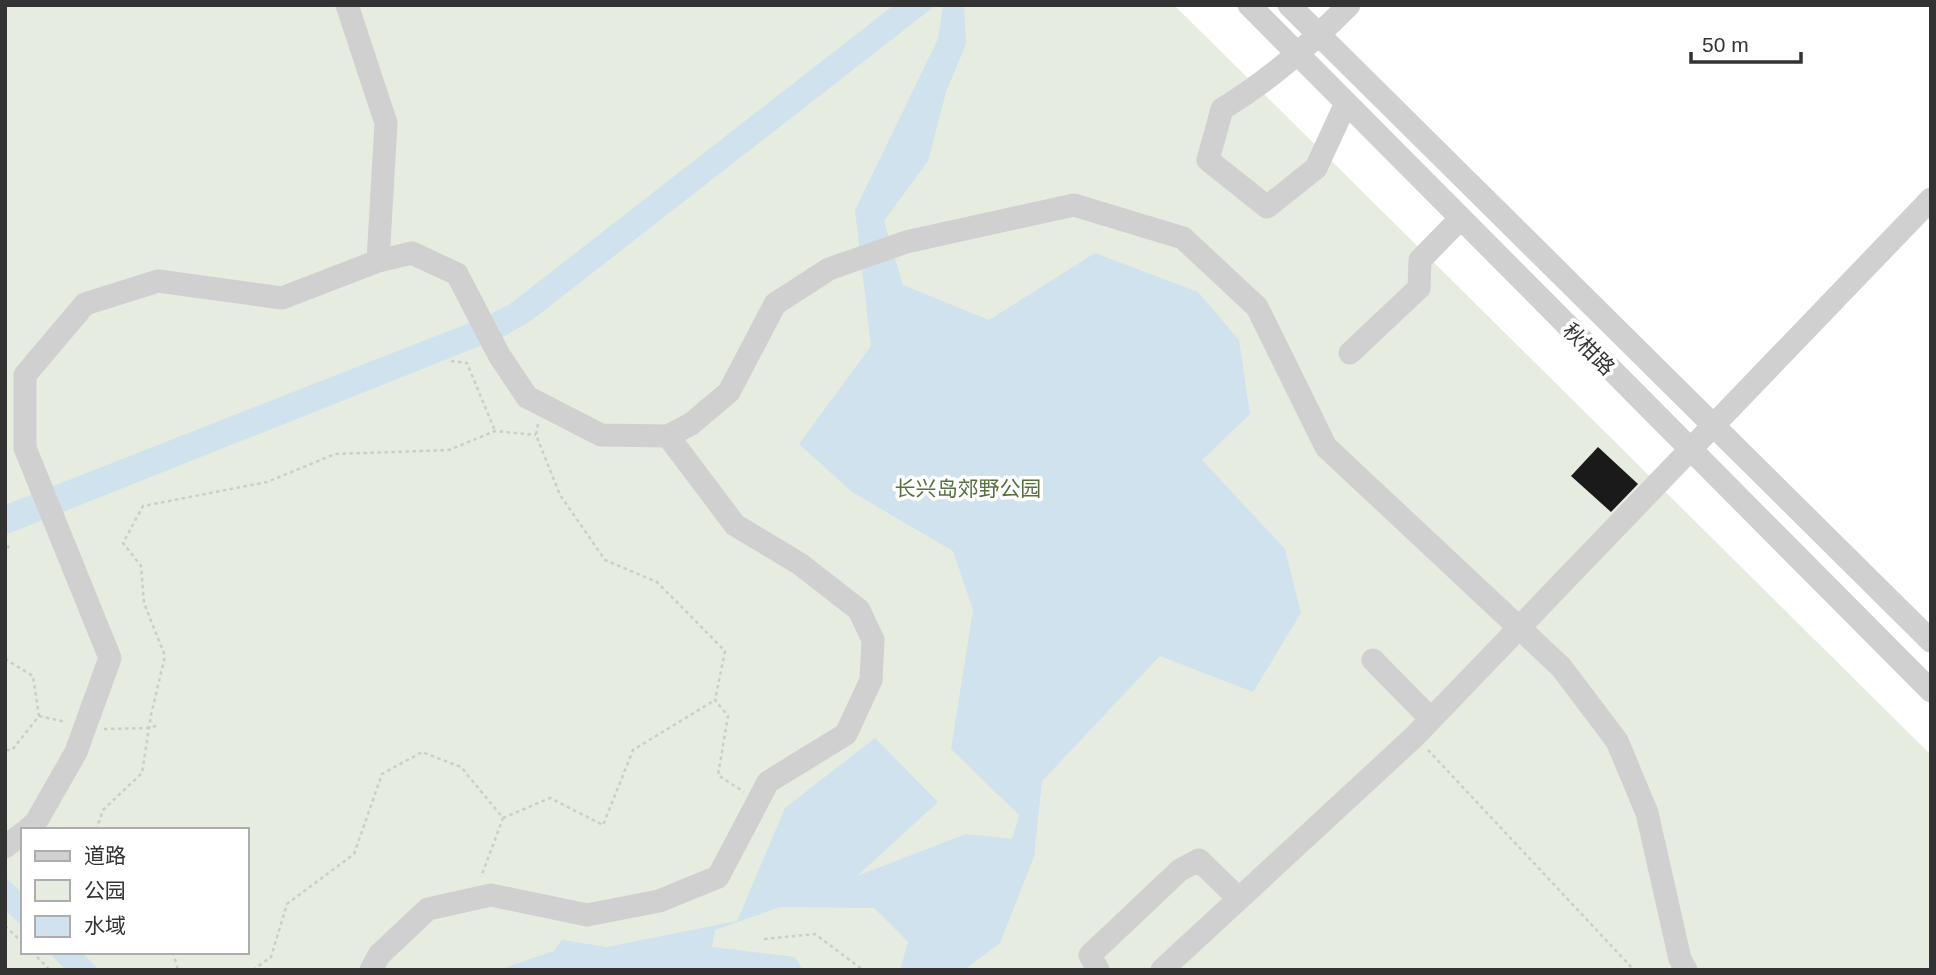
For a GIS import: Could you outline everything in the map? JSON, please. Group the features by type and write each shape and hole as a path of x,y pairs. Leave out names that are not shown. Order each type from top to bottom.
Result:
{"street":[{"path":"347,5 386,123 379,261"},
{"name":"秋柑路","path":"1249,5 1689,451 1931,691"},
{"name":"秋柑路","path":"1289,5 1931,641"},
{"path":"1346,103 1316,168 1266,207 1208,160 1222,108 1261,86 1320,35 1349,5"},
{"path":"1162,970 1432,719 1931,199"},
{"path":"29,828 36,822 76,752 110,658 25,448 25,375 85,304 158,281 282,298 379,261 412,253 457,274 493,344 527,397 601,435 668,436 691,424 729,392 775,304 829,269 906,242 1074,205 1183,237 1257,307 1326,447 1561,667 1617,741 1647,813 1680,959 1686,970"},
{"path":"1350,353 1419,288 1420,260 1460,219"},
{"path":"371,970 379,956 428,909 491,895 587,915 659,901 718,877 768,782 846,734 871,680 873,640 859,610 800,564 735,525 668,436"},
{"path":"1373,660 1432,719"},
{"path":"5,848 21,835"},
{"path":"1098,970 1090,955 1180,870 1199,860 1239,899"}],"path":[{"path":"451,361 467,363 495,430"},
{"path":"477,899 483,866 503,818 550,798 603,825 633,750 715,700 725,651 657,582 605,561 560,495 536,435 541,405"},
{"path":"97,828 103,810 142,773 151,715 166,656 145,603 141,566 124,543 143,506 267,482 335,454 449,450 495,430 536,435"},
{"path":"5,555 9,545"},
{"path":"5,659 33,676 39,716 12,750 5,750"},
{"path":"715,700 728,716 718,775 758,801"},
{"path":"1415,736 1634,970"},
{"path":"253,970 271,957 287,904 354,854 382,774 422,752 461,767 503,818"},
{"path":"5,926 21,941"},
{"path":"764,939 815,934 863,970"},
{"path":"34,954 50,970"}],"green space":[{"name":"长兴岛郊野公园","path":"5,5 1174,5 1931,755 1931,970 5,970"}],"water":[{"path":"894,5 936,5 532,320 505,336 5,535 5,505 487,316 510,304"},
{"path":"943,5 964,5 966,44 946,92 928,161 884,221 903,285 989,320 1095,253 1198,292 1239,340 1250,414 1202,460 1285,549 1301,613 1253,692 1160,656 1042,781 1034,857 1000,943 964,970 900,970 908,942 874,908 780,907 715,930 712,947 795,957 803,970 498,970 554,951 562,940 607,947 737,921 785,808 875,738 938,802 857,876 966,834 1012,839 1019,815 951,749 973,610 953,551 852,492 799,444 871,346 855,210 938,39"},
{"path":"5,877 21,892 21,925 5,910"},
{"path":"50,954 83,954 99,970 66,970"}],"building":[{"path":"1598,447 1638,484 1611,512 1571,476"}]}
